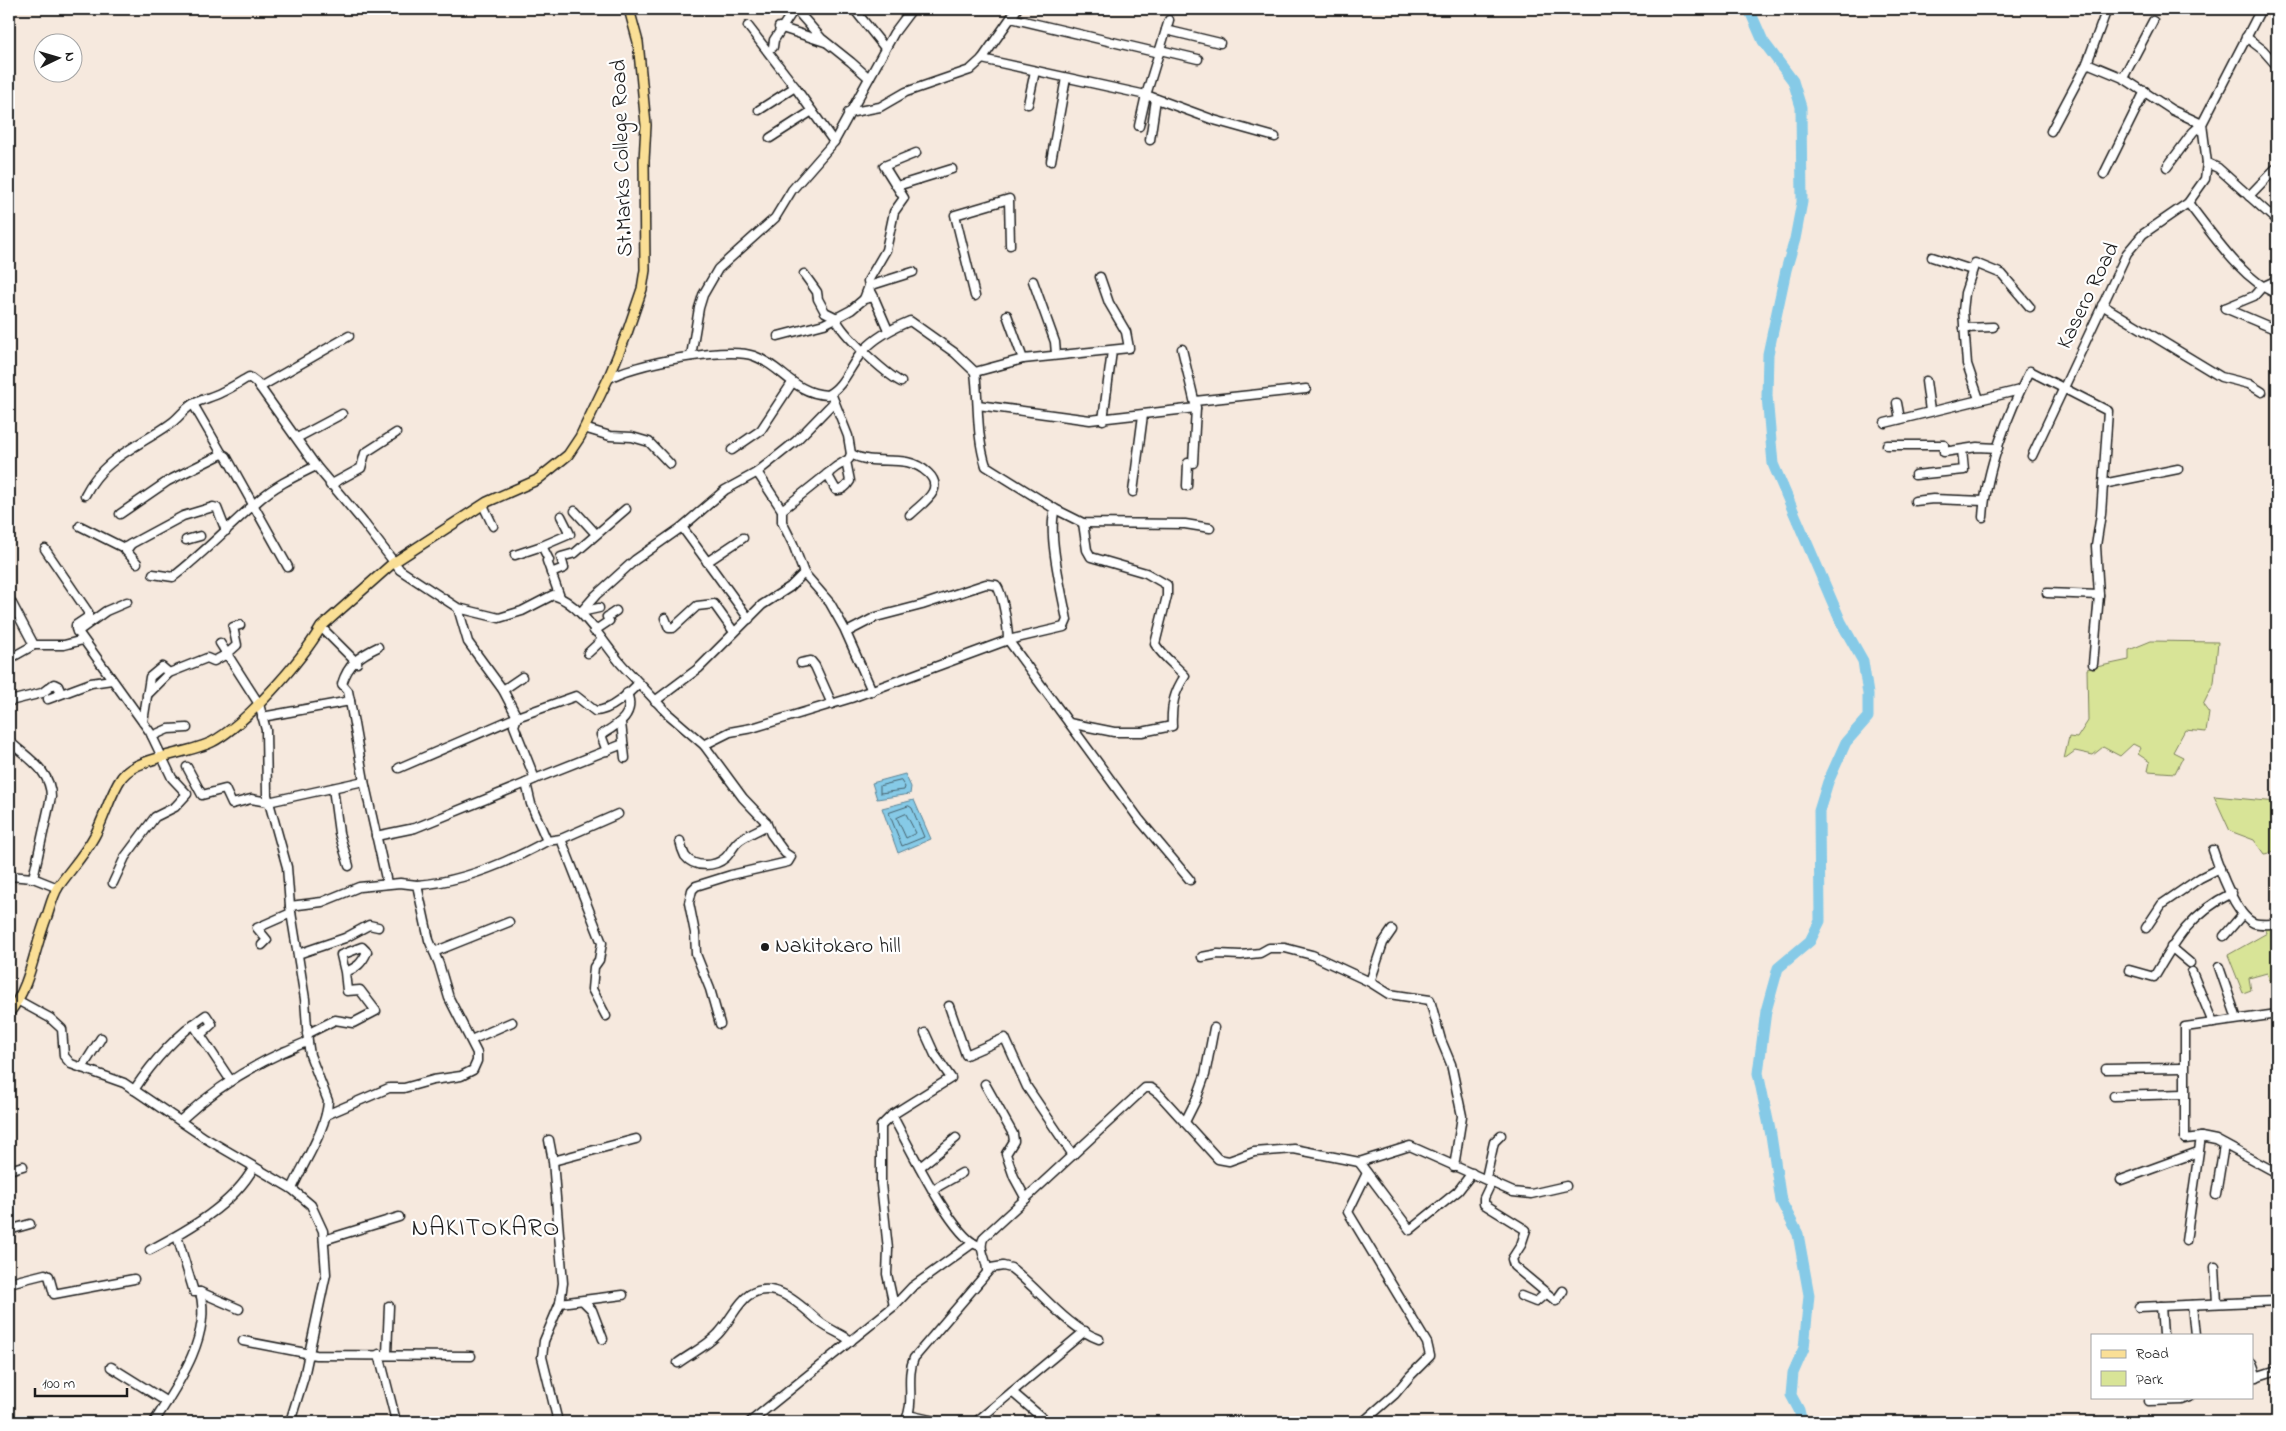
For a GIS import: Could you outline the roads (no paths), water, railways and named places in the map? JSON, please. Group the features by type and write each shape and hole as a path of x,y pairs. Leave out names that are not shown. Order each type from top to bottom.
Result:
{"main road":[{"name":"St.Marks College Road","path":"9,1014 19,1001 58,888 95,836 122,777 134,766 192,750 215,740 259,704 313,641 321,627 393,563 483,505 537,480 568,455 584,428 608,379 642,289 645,270 646,125 638,42 629,9"}],"street":[{"path":"854,9 885,48"},
{"path":"691,356 703,295 718,269 775,218 792,190 834,142 848,113 885,48 912,9"},
{"path":"848,113 880,107 906,92 970,70 982,59 1017,9"},
{"path":"2051,131 2087,63 2107,9"},
{"path":"2167,167 2193,132 2202,124 2261,9"},
{"path":"772,47 774,40 781,32 781,27 796,12 827,43 869,78"},
{"path":"1011,18 1159,52 1198,59"},
{"path":"1139,126 1146,95 1169,20"},
{"path":"2123,78 2153,22"},
{"path":"748,26 834,142"},
{"path":"781,27 827,43"},
{"path":"1166,30 1220,43"},
{"path":"2246,37 2264,50 2277,66"},
{"path":"982,59 1146,95 1214,120 1275,137"},
{"path":"2087,63 2123,78 2172,110 2202,124"},
{"path":"1028,104 1035,71"},
{"path":"1051,161 1066,78"},
{"path":"759,110 795,87"},
{"path":"2104,174 2145,91"},
{"path":"1150,140 1156,99"},
{"path":"770,138 812,111"},
{"name":"Kasero Road","path":"2032,456 2127,253 2137,240 2188,203 2205,178 2207,163 2202,124"},
{"path":"888,330 868,281 886,250 894,212 904,198 884,166 916,153"},
{"path":"2207,163 2218,168 2277,221"},
{"path":"897,186 952,169"},
{"path":"2249,196 2275,169"},
{"path":"975,296 955,214 1009,199 1010,245"},
{"path":"2188,203 2246,273 2262,287 2277,294"},
{"path":"1932,257 1972,270"},
{"path":"1979,398 1967,364 1963,311 1965,293 1975,263 2002,274 2030,307"},
{"path":"869,286 913,272"},
{"path":"804,274 817,292 825,312 836,318"},
{"path":"975,372 1023,359 1056,354 1112,351 1129,348 1126,332 1109,303 1100,277"},
{"path":"1033,280 1056,342 1056,354"},
{"path":"2277,280 2262,287 2254,296 2225,308 2277,330"},
{"path":"778,336 824,324 851,310 864,299 869,286"},
{"path":"864,299 874,297"},
{"path":"2102,305 2220,377 2238,380 2262,392"},
{"path":"1007,315 1023,359"},
{"path":"836,318 837,324 863,351 901,382"},
{"path":"608,379 623,370 691,356 734,353 752,355 767,362 792,383 805,391 817,394 830,393 839,386 863,351 888,330 910,321 955,353 975,372 978,405 977,427 986,466 1055,509 1083,523 1185,524 1210,528"},
{"path":"1964,328 1993,327"},
{"path":"260,387 349,336"},
{"path":"1182,349 1196,404 1187,486"},
{"path":"1103,420 1112,351"},
{"path":"1983,517 1984,501 1998,448 2020,390 2030,371 2108,411 2101,514 2096,546 2099,595 2093,664"},
{"path":"85,495 93,479 101,470 149,436 158,433 193,404 223,392 249,376 260,387 330,485 338,491 400,570 458,608 499,618 522,611 553,595 560,597 582,612 594,631 655,701 704,745 743,798 766,822 771,834 791,857 788,862 730,875 696,886 692,890 689,903 695,933 696,954 710,989 720,1024"},
{"path":"1926,381 1930,411"},
{"path":"732,450 761,430 792,383"},
{"path":"978,405 1090,420 1103,420 1143,415 1196,404 1306,389"},
{"path":"1885,423 1979,398 2020,390"},
{"path":"827,474 836,490 840,491 850,481 848,436 830,393"},
{"path":"582,612 596,595 635,560 682,527 725,490 756,473 796,441 834,402"},
{"path":"1897,403 1900,419"},
{"path":"193,404 222,454 226,456 288,567"},
{"path":"297,438 342,414"},
{"path":"1133,492 1143,415"},
{"path":"584,428 610,436 632,437 649,442 670,464"},
{"path":"330,485 361,468 365,453 396,433"},
{"path":"1888,445 1944,445 1944,452 1978,447 1998,448"},
{"path":"1915,475 1964,470 1962,450"},
{"path":"120,514 168,481 222,454"},
{"path":"782,510 848,458 858,458 909,461 920,465 932,477 935,485 930,497 910,515"},
{"path":"153,574 173,577 226,532 258,500 285,482 316,466"},
{"path":"2103,484 2178,469"},
{"path":"756,473 759,474 782,510 782,522 804,573 830,603 847,632 872,691"},
{"path":"1915,501 1933,499 1984,501"},
{"path":"483,505 493,526"},
{"path":"80,526 124,548 183,516 213,507 217,508 226,532"},
{"path":"551,573 564,568 561,557 575,553 626,509"},
{"path":"704,745 730,732 752,728 832,704 1008,640 1060,628 1066,624 1053,541 1052,518 1055,509"},
{"path":"575,510 596,534"},
{"path":"515,555 570,534 561,516"},
{"path":"1069,723 1114,732 1142,732 1172,726 1172,701 1178,686 1185,676 1176,665 1161,654 1155,644 1167,596 1167,585 1146,573 1095,560 1091,557 1086,544 1083,523"},
{"path":"682,527 749,619"},
{"path":"186,540 200,536"},
{"path":"707,562 743,538"},
{"path":"131,544 126,551 137,563"},
{"path":"542,546 549,560 546,561 560,597"},
{"path":"45,549 88,612 88,617 76,625 78,632 143,722 152,736 160,758 172,778 187,794 175,807 155,817 125,858 113,883"},
{"path":"655,701 699,668 762,604 790,586 804,573"},
{"path":"847,632 876,617 922,605 991,583 998,587 1008,631 1008,640 1139,819 1190,880"},
{"path":"2047,592 2099,595"},
{"path":"9,598 34,645"},
{"path":"78,632 106,611 127,602"},
{"path":"665,618 669,628 673,628 697,606 714,604 734,632"},
{"path":"458,608 468,642 504,690 517,717 514,726 535,779"},
{"path":"582,612 599,608"},
{"path":"594,631 609,621 607,617 616,611"},
{"path":"143,722 146,695 169,673 207,658 214,661 227,654 237,645 233,627 240,625"},
{"path":"321,627 355,661"},
{"path":"9,659 34,645 64,645 83,640"},
{"path":"588,653 602,640"},
{"path":"220,643 259,704 266,730 266,785 268,802 287,867 291,910 305,999 310,1055 328,1101 326,1115 292,1189"},
{"path":"378,647 355,661 342,684 348,691 364,781 387,883"},
{"path":"801,663 811,661 815,666 832,704"},
{"path":"504,690 522,678"},
{"path":"48,699 91,683 112,680"},
{"path":"399,768 517,717 576,696 595,711 602,710 639,683"},
{"path":"10,701 42,693 54,684 58,686 61,694"},
{"path":"607,751 601,735 621,723 629,712 630,700 627,693"},
{"path":"262,718 350,701"},
{"path":"621,723 625,758"},
{"path":"152,736 168,730 188,728"},
{"path":"9,741 47,775 51,785 51,797 33,878"},
{"path":"376,836 415,828 623,744"},
{"path":"187,767 202,795 225,789 232,804 251,799 268,802 364,781"},
{"path":"526,783 531,804 547,840"},
{"path":"333,788 339,833 349,866"},
{"path":"262,945 267,940 257,928 291,910 322,902 359,887 387,883 417,885 458,879 529,851 547,840 561,839 618,814"},
{"path":"680,841 685,855 690,861 701,865 712,865 722,861 736,844 764,827 766,822"},
{"path":"561,839 602,944 599,960 594,967 592,989 606,1016"},
{"path":"2213,850 2242,915 2254,923 2277,924"},
{"path":"2146,928 2162,904 2200,878 2220,868"},
{"path":"9,876 33,878 58,888"},
{"path":"326,1115 389,1088 404,1088 433,1080 461,1076 473,1070 477,1061 477,1053 456,1015 426,930 417,885"},
{"path":"2129,970 2154,977 2171,948 2191,921 2213,902 2232,893"},
{"path":"2224,936 2242,915"},
{"path":"434,952 509,922"},
{"path":"298,954 345,938 369,925 378,927"},
{"path":"1370,982 1383,943 1392,930"},
{"path":"1202,956 1218,954 1241,955 1260,953 1269,948 1285,948 1312,955 1370,982 1390,994 1430,1000 1441,1040 1451,1064 1462,1116 1454,1167"},
{"path":"2171,948 2190,963"},
{"path":"2218,967 2237,1019"},
{"path":"307,1034 335,1020 353,1023 376,1011 360,990 347,991 345,972"},
{"path":"2192,972 2213,1023"},
{"path":"19,1001 50,1018 62,1029 64,1056 71,1064 124,1083 205,1138 292,1189 311,1205 319,1220 324,1240 324,1289 290,1422"},
{"path":"948,1006 966,1055 1005,1038 1027,1087 1073,1155"},
{"path":"2277,1014 2185,1027 2183,1068 2185,1139 2201,1137 2216,1140 2277,1173"},
{"path":"134,1090 150,1067 193,1024 206,1015 212,1024 200,1035"},
{"path":"471,1040 512,1022"},
{"path":"193,1024 231,1081"},
{"path":"1185,1122 1196,1100 1205,1075 1214,1028"},
{"path":"894,1306 887,1274 888,1249 881,1184 880,1126 892,1115 951,1078 925,1033"},
{"path":"82,1068 101,1038"},
{"path":"181,1120 195,1107 262,1061 299,1044 308,1042"},
{"path":"2106,1069 2183,1068"},
{"path":"985,1084 1013,1134 1014,1141 1006,1154 1014,1177 1026,1199"},
{"path":"987,1272 988,1267 981,1246 984,1237 1145,1088 1151,1088 1159,1094 1218,1159 1224,1161 1254,1152 1294,1149 1359,1162 1410,1146 1428,1152 1454,1167 1489,1179 1513,1192 1532,1194 1566,1186"},
{"path":"2114,1096 2184,1094"},
{"path":"892,1115 933,1191 961,1232 973,1243 981,1246"},
{"path":"1501,1135 1494,1142 1484,1204 1526,1230 1521,1245 1512,1259 1514,1266 1537,1284 1545,1294 1556,1301 1563,1291"},
{"path":"2186,1242 2201,1137"},
{"path":"920,1167 956,1138"},
{"path":"553,1161 636,1139"},
{"path":"549,1140 553,1161 563,1283 560,1303 544,1341 542,1357 558,1422"},
{"path":"2216,1195 2224,1145"},
{"path":"2121,1180 2198,1152"},
{"path":"1359,1162 1410,1230 1458,1191 1472,1173"},
{"path":"9,1170 23,1166"},
{"path":"150,1250 177,1236 212,1212 246,1181 254,1167"},
{"path":"933,1191 962,1173"},
{"path":"1362,1422 1395,1394 1430,1356 1427,1343 1348,1212 1367,1173"},
{"path":"324,1240 398,1217"},
{"path":"9,1230 30,1224"},
{"path":"177,1236 194,1292 200,1292 239,1309"},
{"path":"750,1422 894,1306 912,1287 973,1243"},
{"path":"939,1422 907,1419 911,1395 910,1375 914,1358 987,1272 996,1266 1010,1268 1085,1331 1098,1339"},
{"path":"2215,1267 2217,1304"},
{"path":"9,1283 45,1274 49,1276 54,1294 134,1280"},
{"path":"678,1363 717,1336 730,1321 741,1302 750,1295 768,1289 786,1295 806,1308 823,1324 851,1341"},
{"path":"154,1422 168,1402 197,1344 204,1317 204,1304 200,1292"},
{"path":"1522,1296 1536,1302 1545,1294"},
{"path":"560,1303 583,1301 598,1297 623,1296"},
{"path":"583,1301 592,1310 602,1339"},
{"path":"2139,1307 2277,1301"},
{"path":"2192,1305 2194,1334"},
{"path":"390,1306 383,1354 395,1417"},
{"path":"2162,1306 2163,1334"},
{"path":"976,1422 1085,1331"},
{"path":"243,1341 316,1355 471,1356"},
{"path":"111,1367 168,1402"},
{"path":"2255,1377 2277,1370"},
{"path":"1012,1392 1047,1422"},
{"path":"2148,1401 2182,1400 2187,1398"}],"water":[{"path":"905,774 911,787 910,794 877,799 872,783"},
{"path":"914,800 931,839 898,853 882,808"}],"waterway":[{"path":"1749,9 1763,41 1793,81 1801,107 1802,202 1768,354 1767,396 1773,464 1841,622 1863,661 1868,694 1868,717 1846,742 1828,782 1819,811 1820,921 1810,941 1778,968 1766,1011 1758,1073 1771,1135 1781,1201 1798,1234 1809,1295 1804,1348 1793,1373 1791,1395 1799,1410 1802,1422"}],"place":[{"name":"Nakitokaro hill","path":"765,947"}],"district":[{"name":"NAKITOKARO","path":"486,1229"}]}
